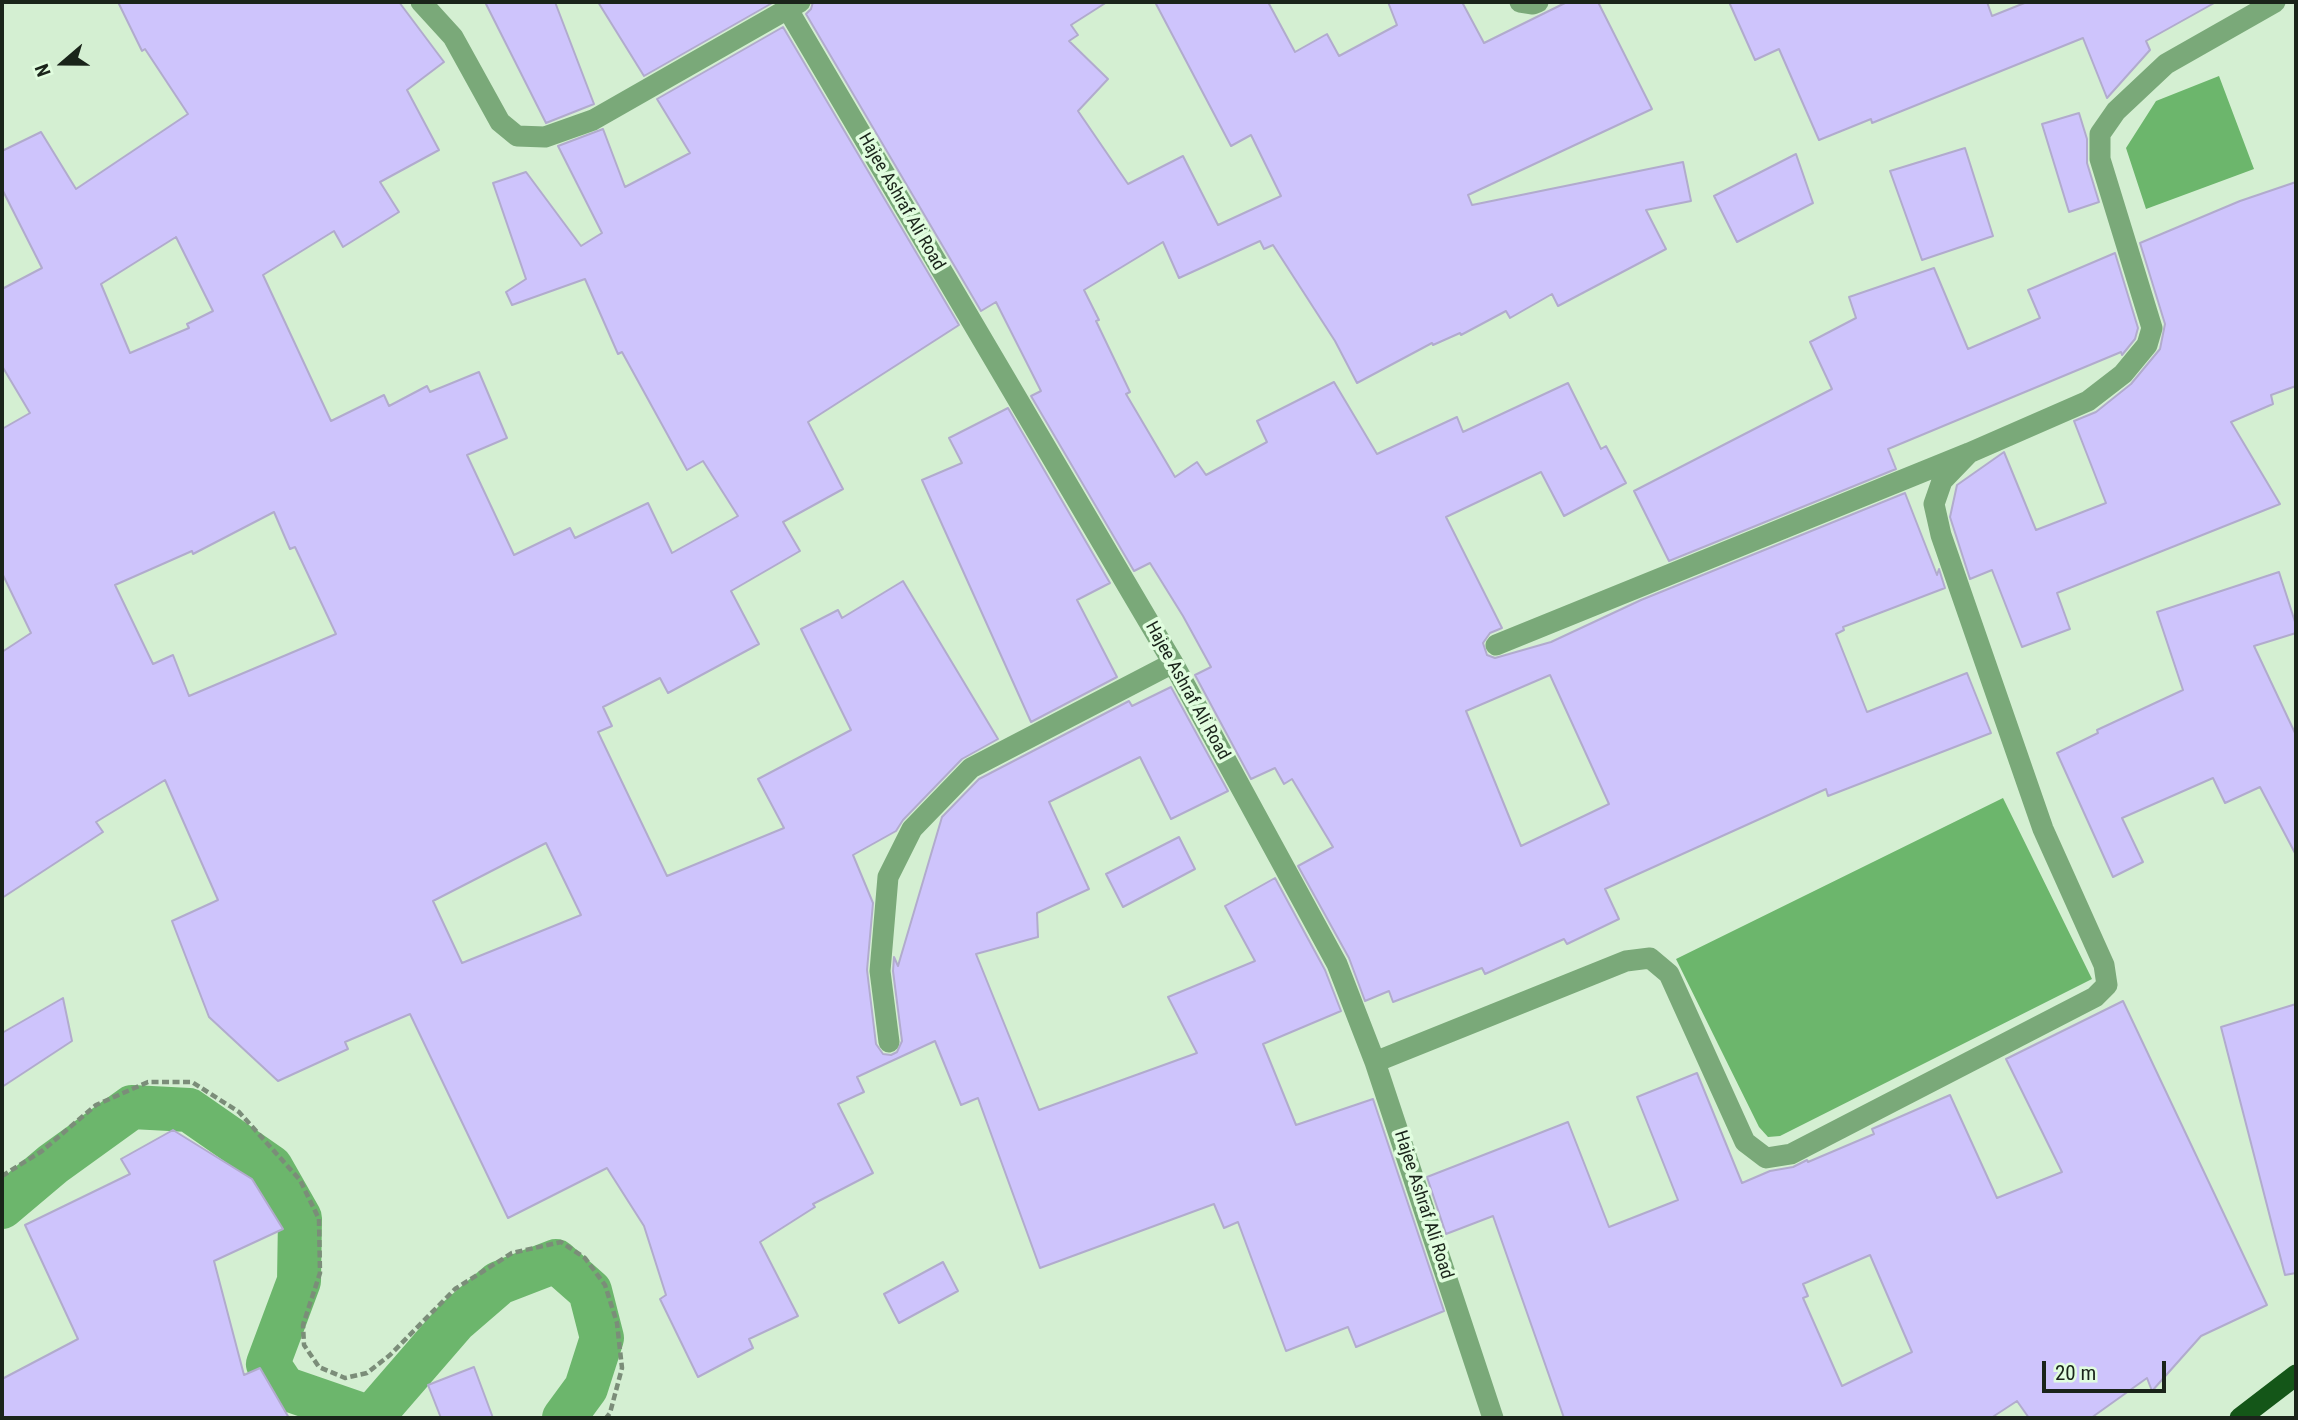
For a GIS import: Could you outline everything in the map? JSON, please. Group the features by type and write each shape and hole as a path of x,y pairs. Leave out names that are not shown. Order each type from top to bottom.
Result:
{"highway":[{"path":"2240,1418 2296,1376"}],"street":[{"name":"Hajee Ashraf Ali Road","path":"421,2 453,37 500,122 516,136 545,137 593,120 794,5 1173,663 1337,964 1375,1062 1493,1418"},
{"path":"1520,2 1538,2"},
{"path":"1496,645 1969,453 2088,401 2123,374 2147,345 2152,328 2100,159 2100,134 2116,111 2166,64 2275,2"},
{"path":"1375,1062 1626,961 1650,958 1669,974 1745,1142 1766,1158 1791,1154 2095,997 2107,985 2104,965 2042,829 1941,535 1934,503 1942,481 1969,453"},
{"path":"889,1042 880,971 888,877 912,829 971,768 1173,663"}],"path":[{"path":"2,1176 42,1151 96,1105 148,1082 192,1082 239,1112 300,1180 319,1219 320,1273 303,1325 304,1345 319,1367 345,1378 367,1373 390,1355 455,1289 512,1253 561,1242 585,1258 605,1284 617,1323 622,1368 610,1413 606,1418"}],"shaded area":[{"path":"2219,76 2254,169 2146,209 2126,148 2156,101"},
{"path":"2003,798 2092,979 1780,1136 1768,1137 1759,1127 1676,959"}],"building":[{"path":"118,2 399,2 444,62 407,90 439,150 380,182 399,212 343,247 334,231 263,275 331,421 384,395 389,406 427,386 430,392 479,372 507,438 467,455 514,555 570,528 575,538 648,503 672,553 738,516 703,461 687,470 622,352 618,354 585,279 512,305 506,292 526,279 493,183 526,172 581,246 602,233 558,146 603,129 625,187 690,153 657,99 783,27 959,325 808,422 843,489 783,522 800,551 731,591 759,644 668,693 660,678 603,707 612,726 598,732 667,876 784,828 758,779 851,730 801,629 838,610 842,618 903,581 998,739 962,759 903,820 896,831 853,855 873,903 867,970 876,1044 883,1054 891,1055 897,1052 902,1041 893,971 894,957 898,966 942,817 979,779 1129,701 1132,706 1171,687 1228,791 1171,819 1140,757 1049,802 1089,889 1037,913 1038,937 976,954 1039,1110 1197,1053 1168,997 1255,961 1225,906 1275,878 1325,970 1341,1011 1263,1044 1296,1125 1373,1099 1444,1311 1356,1347 1348,1327 1286,1351 1238,1222 1224,1228 1214,1204 1040,1268 978,1098 961,1105 935,1041 857,1077 864,1092 838,1104 873,1173 813,1204 815,1207 760,1242 798,1316 749,1339 753,1348 698,1377 660,1299 666,1295 644,1226 607,1168 508,1218 410,1014 345,1042 348,1049 278,1081 209,1017 172,921 218,900 165,780 96,822 103,832 2,898 2,652 31,633 2,573 2,429 30,413 2,366 2,289 42,268 2,189 2,151 41,132 76,189 188,114 145,49 142,51","holes":["176,237 213,311 187,324 189,328 130,353 101,284","274,512 290,549 295,547 336,634 189,696 173,655 153,664 115,585 192,551 193,554","546,843 581,915 462,963 433,901"]},
{"path":"485,2 555,2 594,104 546,123"},
{"path":"598,2 774,2 644,76"},
{"path":"813,2 1107,2 1071,25 1078,35 1069,41 1108,79 1078,111 1128,184 1183,156 1218,225 1281,196 1251,135 1231,146 1155,2 1268,2 1295,52 1327,34 1339,56 1397,25 1388,2 1462,2 1484,43 1567,2 1598,2 1652,109 1468,195 1472,205 1683,162 1691,201 1646,210 1666,249 1558,306 1552,294 1510,318 1506,311 1461,335 1460,333 1433,345 1432,343 1357,383 1335,341 1273,245 1264,249 1260,241 1179,278 1163,242 1084,290 1130,392 1126,394 1175,477 1197,462 1206,475 1267,442 1257,421 1334,382 1377,454 1457,417 1463,432 1568,383 1601,449 1606,446 1626,483 1564,516 1541,472 1446,517 1502,628 1490,633 1483,643 1487,655 1495,658 1551,642 1641,600 1905,493 1937,575 1939,569 1945,588 1843,627 1844,630 1836,634 1867,712 1967,673 1991,733 1828,796 1826,789 1605,889 1619,919 1567,944 1564,939 1485,974 1482,968 1393,1002 1389,991 1365,1001 1349,958 1298,866 1333,847 1292,779 1284,784 1275,768 1251,779 1195,675 1211,667 1183,616 1150,563 1134,571 1031,396 1041,391 996,302 981,311 806,14","holes":["1550,675 1609,804 1521,846 1466,711"]},
{"path":"1729,2 1987,2 1992,16 2027,2 2216,2 2146,41 2150,50 2107,98 2083,38 1872,123 1871,119 1819,140 1779,49 1755,60"},
{"path":"2079,113 2087,139 2087,163 2099,202 2069,212 2042,124"},
{"path":"1965,148 1993,236 1922,260 1890,171"},
{"path":"1796,154 1813,203 1737,242 1714,196"},
{"path":"2296,182 2296,386 2271,395 2273,404 2231,422 2280,504 2057,593 2070,629 2022,647 1992,570 1970,579 1950,517 1957,485 2004,452 2036,530 2106,503 2074,421 2096,412 2131,384 2160,349 2165,324 2140,243 2240,201"},
{"path":"2115,253 2138,328 2135,339 2122,355 2121,352 1888,449 1896,469 1669,561 1634,491 1832,389 1810,342 1856,318 1849,297 1934,268 1968,349 2040,318 2028,290"},
{"path":"1008,408 1110,583 1077,600 1117,677 1031,722 922,480 962,463 949,438"},
{"path":"2279,572 2296,625 2296,633 2254,646 2296,735 2296,855 2260,787 2225,803 2213,778 2122,818 2143,862 2113,877 2057,753 2098,733 2097,730 2183,690 2157,612"},
{"path":"1179,837 1195,869 1123,907 1106,874"},
{"path":"63,998 72,1041 2,1087 2,1033"},
{"path":"2123,1001 2267,1305 2201,1336 2152,1391 2147,1378 2091,1418 2029,1418 2017,1401 1991,1418 1564,1418 1493,1216 1446,1234 1427,1177 1568,1122 1609,1227 1678,1200 1637,1097 1697,1073 1742,1183 1770,1171 1793,1167 1807,1160 1808,1162 1874,1134 1872,1129 1950,1095 1997,1198 2062,1172 2006,1059","holes":["1870,1255 1912,1352 1842,1386 1803,1298 1808,1296 1803,1284"]},
{"path":"2296,1004 2296,1273 2285,1275 2221,1027"},
{"path":"173,1130 252,1179 283,1229 214,1261 244,1375 260,1368 289,1418 2,1418 2,1379 78,1339 25,1225 130,1174 121,1159"},
{"path":"943,1262 958,1291 899,1323 884,1294"},
{"path":"474,1367 493,1418 441,1418 428,1385"}],"waterway":[{"path":"2,1207 53,1164 132,1107 189,1110 271,1167 300,1218 299,1281 268,1364 284,1388 371,1418 455,1321 499,1283 556,1261 590,1291 602,1338 586,1388 564,1418"}]}
